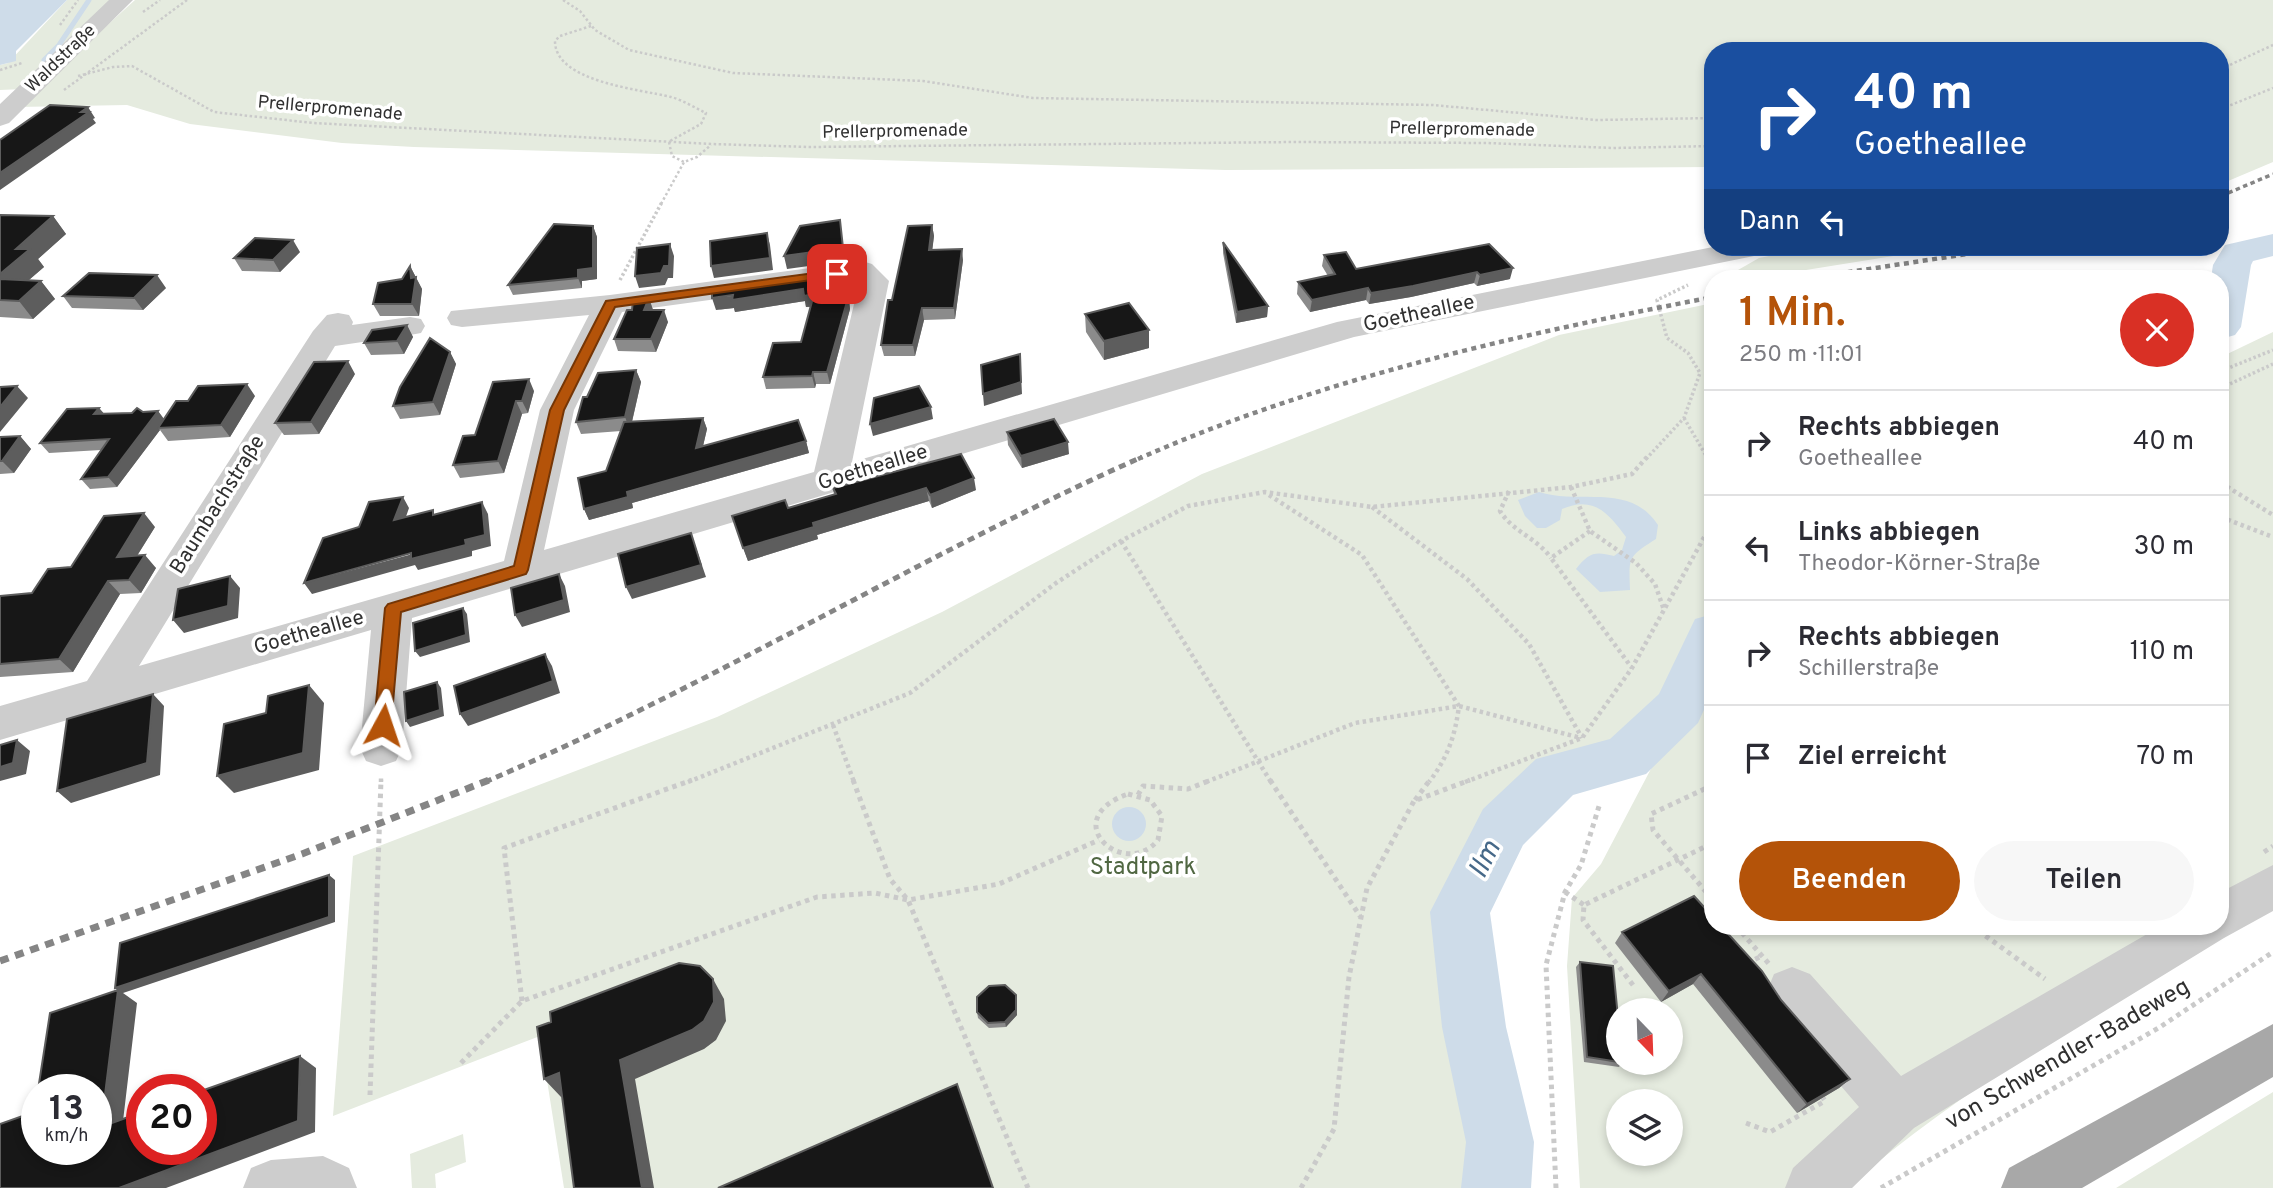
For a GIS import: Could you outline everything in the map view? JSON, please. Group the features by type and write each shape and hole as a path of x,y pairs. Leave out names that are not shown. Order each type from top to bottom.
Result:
{"main road":[{"path":"2029,1188 2273,1049"}],"street":[{"name":"Waldstraße","path":"0,118 122,0"},
{"name":"Goetheallee","path":"0,723 1348,329 1709,256"},
{"path":"462,318 610,304 862,270 874,281 830,481"},
{"path":"521,570 557,410 610,304"},
{"name":"Baumbachstraße","path":"102,692 331,330 410,326"},
{"path":"380,748 393,608"},
{"path":"2229,912 2273,886"},
{"path":"1813,1188 1895,1110 2191,935"},
{"path":"1777,973 1895,1110"},
{"path":"271,1188 323,1184 329,1188"}],"path":[{"name":"Prellerpromenade","path":"187,0 158,18 91,75 113,67 132,66 214,112 326,124 712,144 835,147 1308,142 1487,143 1613,148 1704,146"},
{"path":"563,0 580,11 591,26 629,50 733,74 923,81 1033,98 1433,105 1596,120 1704,118"},
{"path":"591,26 560,36 555,41 555,54 560,60 599,82 674,99 706,113 701,124 669,142 672,156 684,162"},
{"path":"2229,65 2273,45"},
{"path":"0,70 9,70"},
{"path":"2229,105 2273,88"},
{"path":"610,304 626,265 684,162 698,157 712,144"},
{"path":"522,1001 504,848 670,789 910,693 1056,583 1121,541 1188,506 1265,492 1372,507 1509,491 1571,487 1632,474 1684,418 1700,373 1688,353 1667,338 1657,300 1690,284"},
{"path":"2229,368 2273,350"},
{"path":"2229,384 2273,364"},
{"path":"1684,418 1704,452"},
{"path":"1571,487 1590,531 1636,564 1655,584 1665,611"},
{"path":"2229,488 2273,515"},
{"path":"1509,491 1500,510 1506,523 1546,550 1632,668"},
{"path":"1265,492 1362,555 1459,706 1455,736 1444,762 1414,801 1367,888 1349,977 1334,1129 1301,1188"},
{"path":"1372,507 1467,579 1530,644 1582,738"},
{"path":"2229,520 2273,537"},
{"path":"1550,558 1590,531"},
{"path":"1414,801 1582,738 1632,668 1704,538"},
{"path":"1121,541 1258,762 1360,917"},
{"path":"1138,795 1143,786 1188,789 1355,723 1459,706 1582,738"},
{"path":"833,725 890,879 908,900 1028,1188"},
{"path":"1704,789 1651,814 1653,830 1704,889"},
{"path":"1138,795 1150,800 1162,816 1162,833 1157,841 1144,851 1124,854 1107,847 1099,840 1094,827 1101,806 1118,796 1138,795"},
{"path":"370,1095 376,857 382,796"},
{"path":"1556,1188 1546,965 1565,892 1581,865 1600,803"},
{"path":"461,1063 522,1001 817,897 875,893 908,900 999,884 1099,840"},
{"path":"1584,905 1704,847"},
{"path":"1565,892 1584,905"},
{"path":"1584,905 1583,920 1633,985"},
{"path":"1744,935 1777,973"},
{"path":"1984,935 2047,980"},
{"name":"von Schwendler-Badeweg","path":"1881,1188 2160,1027 2273,953"},
{"path":"1741,967 1777,973"},
{"path":"1746,1123 1770,1132 1824,1100 1832,1110"}],"green space":[{"path":"67,0 113,0 23,89 0,90 0,65 8,63"},
{"path":"135,0 2273,0 2273,162 2229,181 2229,42 1704,42 1704,167 1226,170 414,147 342,143 190,124 127,105 17,107"},
{"path":"1893,256 1807,270 1738,270 1759,258"},
{"name":"Stadtpark","path":"1704,305 1704,653 1679,708 1627,758 1556,776 1503,826 1460,912 1474,1027 1500,1142 1496,1188 564,1188 540,1036 333,1116 353,856 717,717 942,612 1202,474 1559,335"},
{"path":"2273,332 2273,904 2229,931 2229,353"},
{"path":"1704,696 1704,935 2222,935 2000,1073 1896,1147 1847,1188 1580,1188 1567,966 1572,898 1601,864 1654,763"},
{"path":"2273,1092 2273,1188 2116,1188"},
{"path":"463,1134 466,1162 435,1174 436,1188 412,1188 410,1154"}],"water":[{"path":"0,0 67,0 16,51 16,61 0,65"},
{"path":"1539,492 1571,497 1619,499 1647,512 1658,525 1656,539 1632,559 1630,590 1600,592 1576,569 1592,555 1614,556 1622,550 1626,537 1607,514 1592,506 1573,505 1562,509 1560,520 1546,528 1537,528 1525,516 1518,500"},
{"path":"1129,807 1141,812 1146,824 1141,836 1129,841 1117,836 1112,824 1117,812"}],"building":[{"path":"50,105 88,107 81,112 89,112 0,173 0,140"},
{"path":"0,215 53,216 16,249 30,249 0,274"},
{"path":"840,220 843,248 784,256 800,226"},
{"path":"554,224 593,226 593,268 578,270 578,278 508,285"},
{"path":"932,225 929,250 962,249 954,308 922,308 913,345 881,345 888,300 892,300 908,226"},
{"path":"767,233 770,258 711,266 710,241"},
{"path":"255,238 293,240 273,260 234,258"},
{"path":"1223,242 1268,306 1237,312"},
{"path":"670,244 669,266 664,266 661,273 635,276 637,248"},
{"path":"1489,244 1513,268 1480,275 1477,272 1371,293 1368,288 1312,300 1298,282 1335,274 1324,255 1346,252 1356,269"},
{"path":"410,266 411,278 416,277 412,304 373,304 378,283 402,279"},
{"path":"845,272 848,298 827,372 813,372 812,376 763,377 773,343 801,342 814,294 804,296 803,289 732,300 733,295 712,298 712,290"},
{"path":"89,273 157,275 134,298 63,296"},
{"path":"0,279 41,281 19,301 0,300"},
{"path":"649,298 644,310 664,310 651,339 614,339 627,310 632,310 633,300"},
{"path":"1129,303 1149,330 1104,341 1085,314"},
{"path":"407,325 397,341 364,343 372,330"},
{"path":"430,338 450,352 433,402 393,406 400,387"},
{"path":"1020,354 1021,382 983,394 981,365"},
{"path":"348,361 311,422 275,423 314,362"},
{"path":"636,370 625,417 576,422 583,397 587,397 598,373"},
{"path":"529,379 522,401 516,401 498,461 453,465 463,436 475,435 493,382"},
{"path":"247,384 221,425 158,428 176,401 188,401 198,386"},
{"path":"17,386 0,407 0,387"},
{"path":"919,386 931,407 870,424 874,398"},
{"path":"99,408 94,414 132,413 137,408 143,412 158,411 108,477 81,479 109,439 40,443 67,409"},
{"path":"703,418 696,448 798,420 806,441 627,492 628,497 584,509 578,478 606,471 624,422"},
{"path":"1054,419 1068,442 1021,456 1007,432"},
{"path":"20,436 2,461 0,461 0,437"},
{"path":"961,454 974,478 930,495 926,488 813,523 814,527 743,548 732,516 785,500 788,508 836,494 833,488"},
{"path":"403,497 394,520 433,510 433,515 482,502 485,535 465,540 466,545 411,559 411,553 304,583 323,538 359,527 369,502"},
{"path":"144,513 117,557 145,555 129,580 108,581 59,659 0,664 0,596 32,593 48,569 71,567 104,516"},
{"path":"691,533 701,565 626,587 618,554"},
{"path":"559,574 564,600 515,615 511,588"},
{"path":"230,576 228,606 173,620 178,589"},
{"path":"463,608 466,635 415,651 413,623"},
{"path":"545,654 553,681 460,714 454,686"},
{"path":"437,682 440,710 406,721 404,692"},
{"path":"309,685 303,753 217,776 224,724 266,713 268,696"},
{"path":"153,694 147,763 57,791 67,719"},
{"path":"17,740 13,763 0,767 0,745"},
{"path":"329,875 329,917 115,988 120,943"},
{"path":"1694,896 1704,907 1704,935 1729,935 1850,1079 1807,1104 1701,974 1669,991 1622,932"},
{"path":"1580,962 1613,966 1616,998 1606,998 1606,1060 1587,1057"},
{"path":"679,963 700,966 713,979 714,1002 704,1021 692,1030 620,1060 642,1188 574,1188 559,1073 544,1079 537,1027 551,1022 550,1012"},
{"path":"1005,985 1016,995 1016,1010 1005,1022 988,1023 977,1012 977,997 989,986"},
{"path":"118,990 108,1074 40,1074 50,1013"},
{"path":"300,1056 298,1121 217,1151 217,1085"},
{"path":"957,1084 993,1188 718,1188"},
{"path":"21,1117 21,1165 112,1165 112,1123 126,1118 126,1165 180,1165 119,1188 0,1188 0,1124"}],"waterway":[{"path":"44,60 59,45 89,0"},
{"name":"Ilm","path":"2229,282 2232,265 2238,253 2273,245"},
{"name":"Ilm","path":"1496,1188 1500,1142 1474,1027 1460,912 1503,827 1556,776 1627,758 1679,708 1704,653"}],"railway":[{"path":"2229,193 2273,174"},
{"path":"1862,270 1954,256"},
{"path":"1138,459 1207,430 1349,382 1493,344 1704,299"},
{"path":"485,782 651,705 977,536 1142,457"},
{"path":"0,961 302,854 489,780"}],"route":[{"path":"383,725 393,608 521,570 557,410 610,304 837,274"}]}
